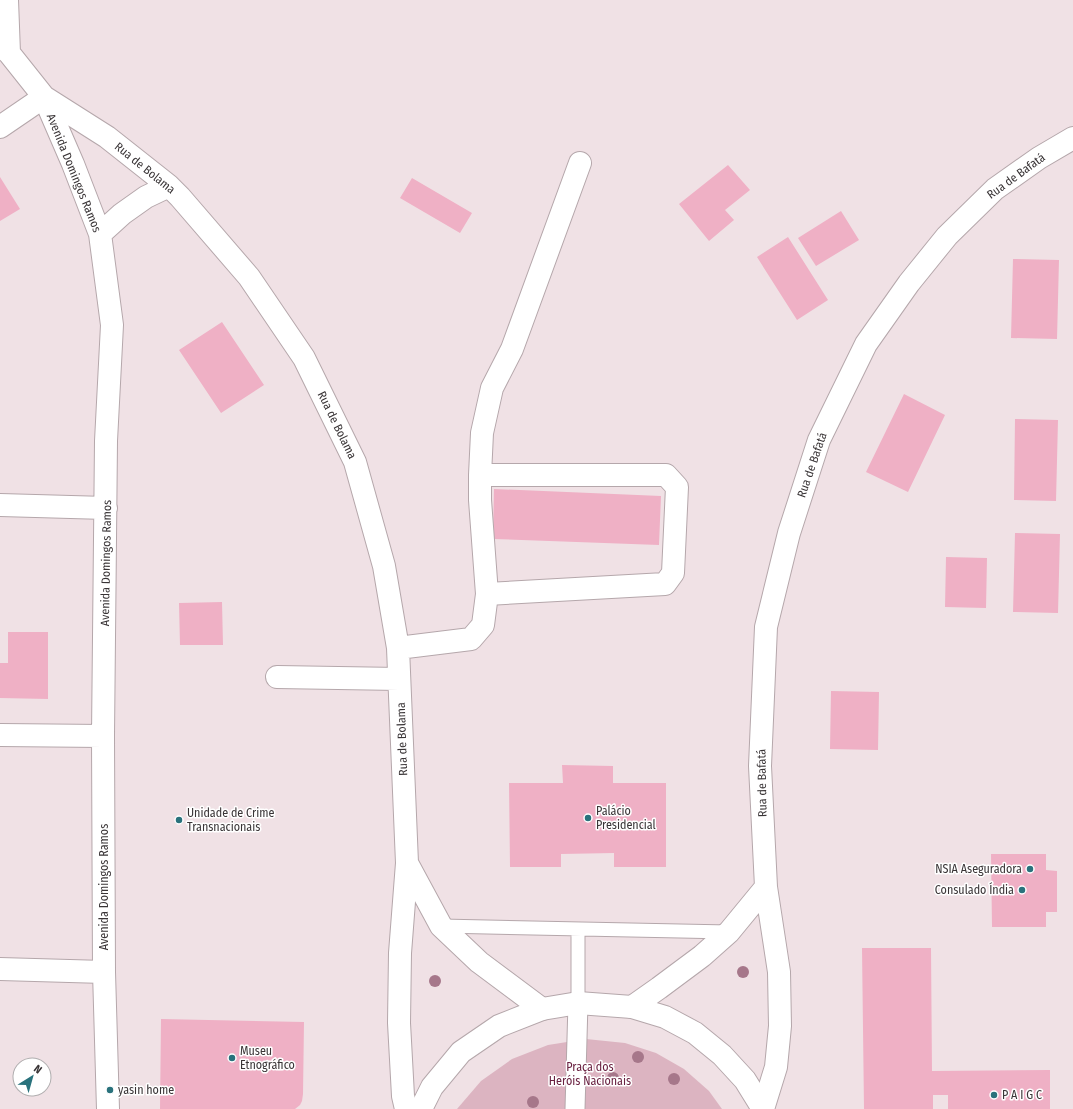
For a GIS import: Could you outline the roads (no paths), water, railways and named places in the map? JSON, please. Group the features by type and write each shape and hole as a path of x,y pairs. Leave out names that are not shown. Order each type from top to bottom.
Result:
{"street":[{"path":"5,49 7,0"},
{"name":"Avenida Domingos Ramos","path":"5,49 44,97 73,164 100,234 112,325 106,441 103,736 104,972 108,1109"},
{"path":"0,127 44,97"},
{"name":"Rua de Bolama","path":"44,97 107,137 169,186 249,277 304,358 355,462 384,566 398,648 407,863 400,953 399,1023 403,1096 406,1109"},
{"name":"Rua de Bafatá","path":"763,1109 776,1067 780,1026 779,972 766,887 760,766 766,627 789,533 819,440 866,344 909,283 947,236 995,189 1039,158 1073,138"},
{"path":"398,648 471,639 483,625 487,594 480,500 482,433 492,388 512,349 580,163"},
{"path":"100,234 122,214 146,197 169,186"},
{"path":"480,475 666,475 677,488 673,573 665,584 487,594"},
{"path":"0,505 106,508"},
{"path":"277,676 399,679"},
{"path":"0,735 103,736"},
{"name":"Rua de Bolama","path":"407,863 441,926 480,962 542,1009"},
{"path":"632,1007 702,956 729,932 766,887"},
{"path":"0,969 104,972"},
{"path":"421,1109 432,1087 461,1052 499,1026 542,1009 578,1003 632,1007 665,1017 695,1033 722,1054 741,1075 763,1109"},
{"path":"575,1109 578,1003"}],"lane":[{"path":"441,926 729,932"},
{"path":"578,928 578,1003"}],"place":[{"name":"Palácio Presidencial","path":"588,818"},
{"name":"Unidade de Crime Transnacionais","path":"179,820"},
{"name":"NSIA Aseguradora","path":"1030,869"},
{"name":"Consulado Índia","path":"1022,890"},
{"name":"Museu Etnográfico","path":"232,1058"},
{"name":"yasin home","path":"110,1090"},
{"name":"P A I G C","path":"994,1095"}],"park label":[{"name":"Praça dos Heróis Nacionais","path":"590,1074"}]}
